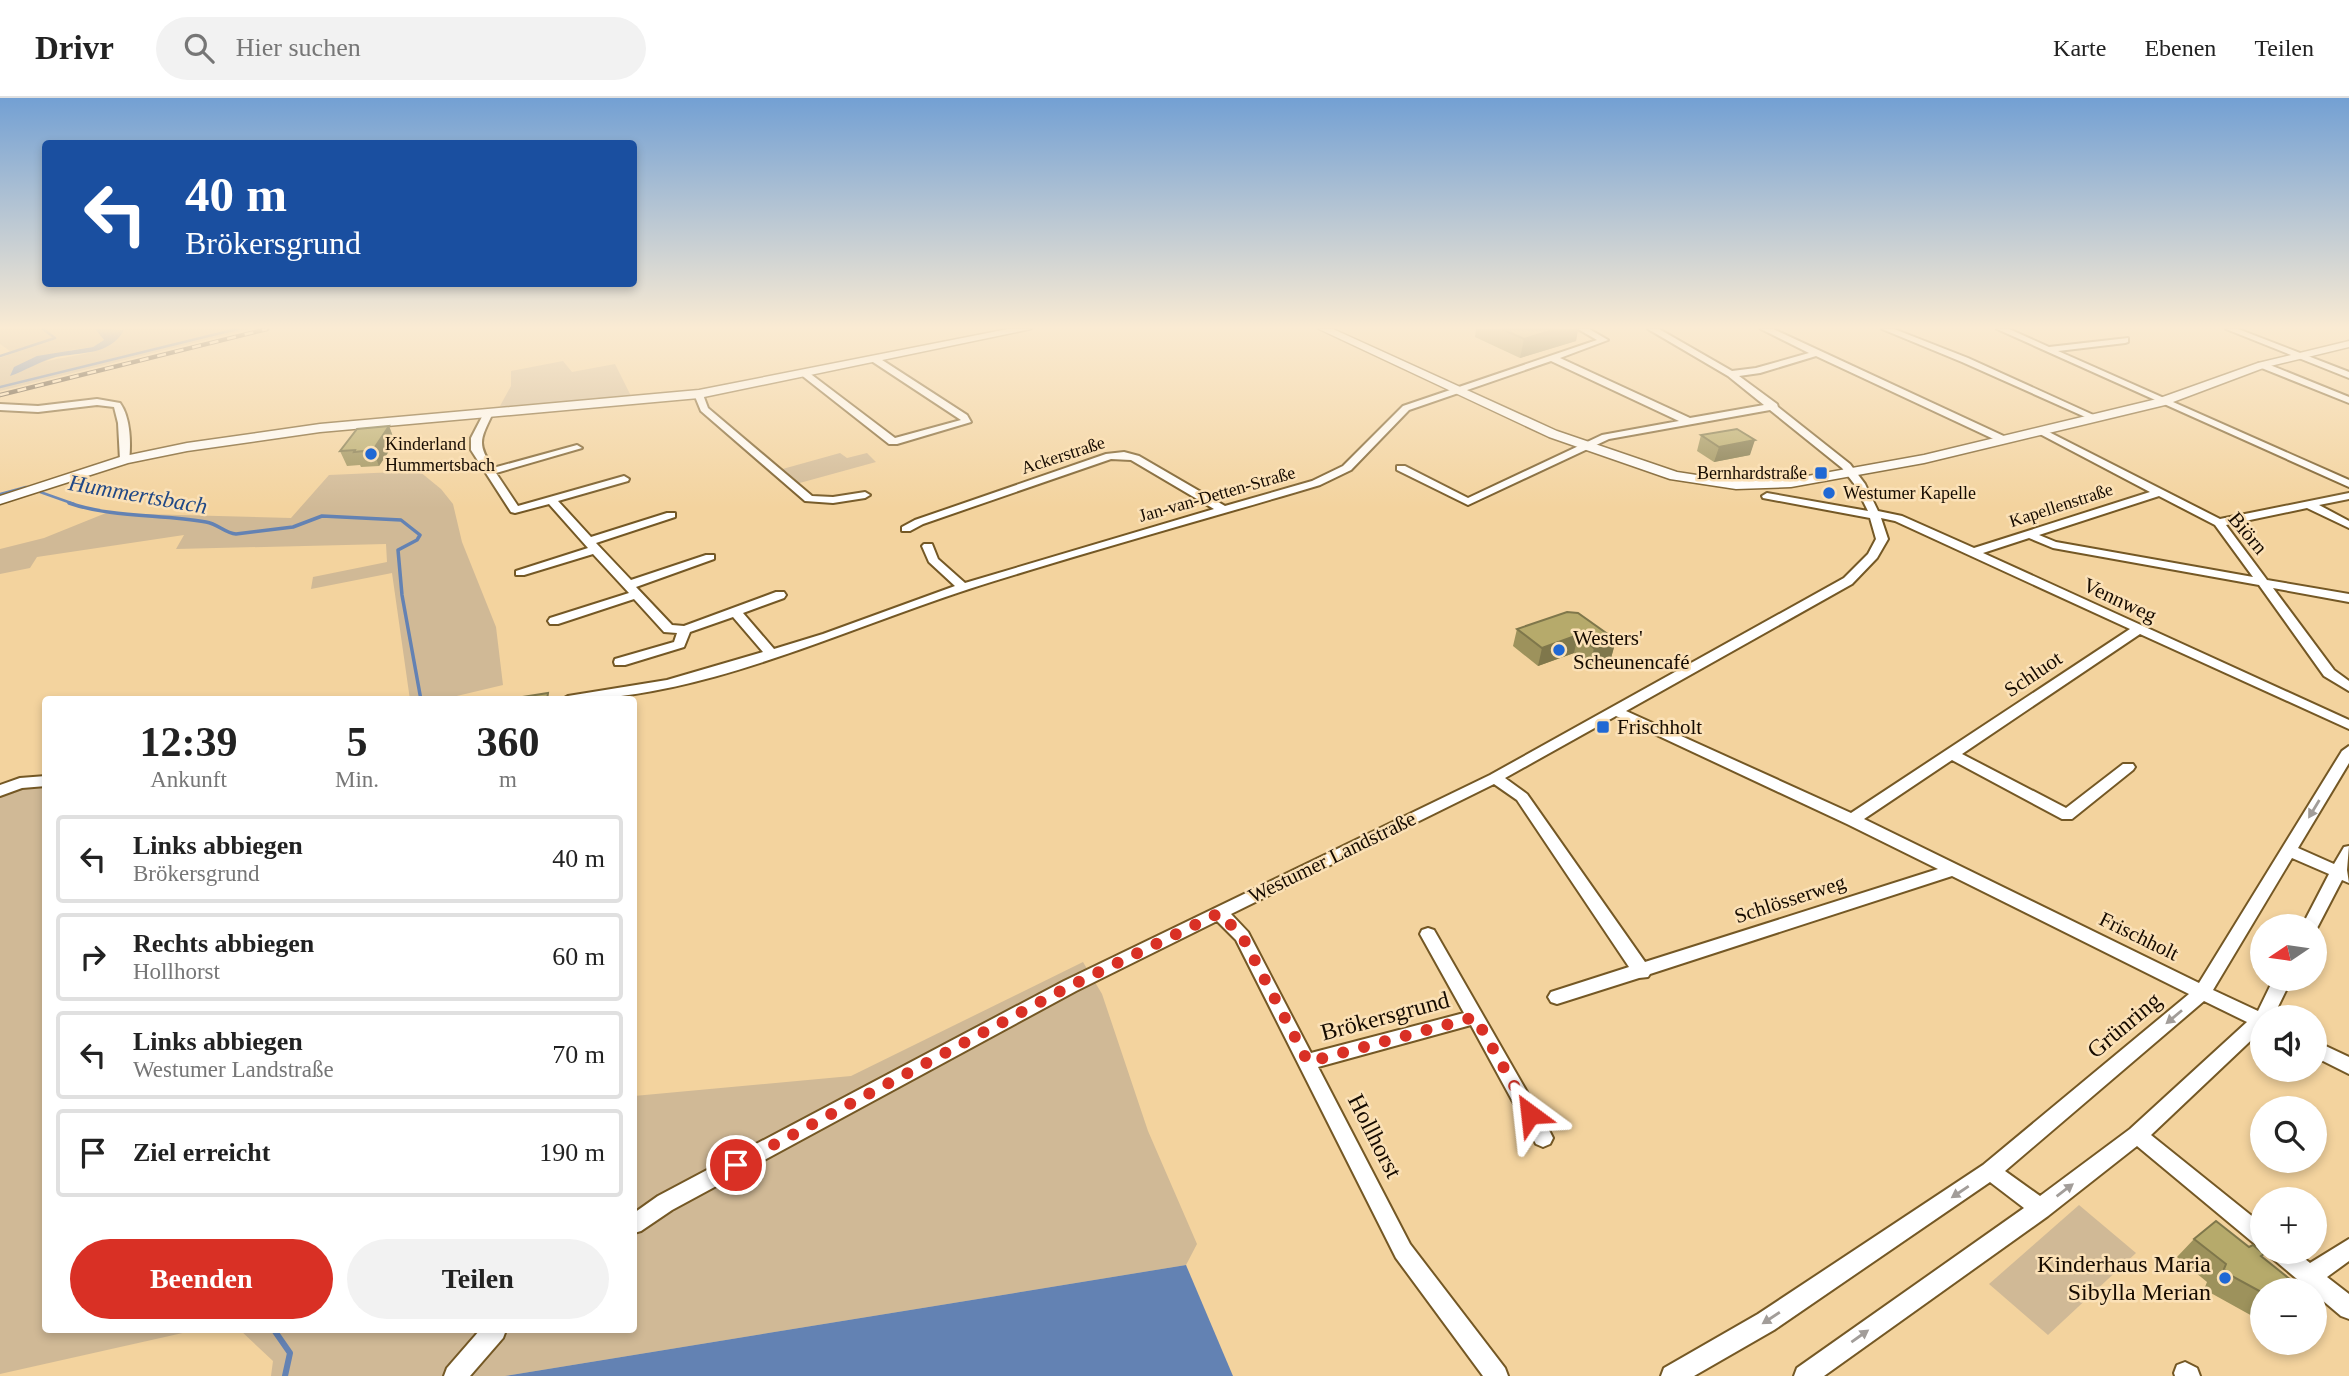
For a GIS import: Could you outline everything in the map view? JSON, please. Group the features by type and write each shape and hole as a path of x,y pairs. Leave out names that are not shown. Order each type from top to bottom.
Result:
{"street":[{"path":"0,500 125,460 187,447 320,428 487,415 699,394 728,389"},
{"path":"825,389 894,442 966,422 964,417 920,389"},
{"path":"1452,389 1585,446 1675,476 1720,484 1761,486 1853,474 2161,402 2197,389"},
{"name":"Jan-van-Detten-Straße","path":"593,696 668,684 771,654 963,587 1326,479 1347,468 1406,408 1464,389"},
{"path":"1618,389 1688,421"},
{"path":"1751,389 1853,474"},
{"path":"1890,389 2004,440"},
{"path":"2029,389 2095,418"},
{"path":"2132,389 2349,484"},
{"path":"2321,389 2349,400"},
{"path":"699,394 704,409 809,499 833,500 865,495"},
{"path":"0,407 38,409 97,402 117,405 123,413 121,446 125,460"},
{"path":"1401,468 1468,502 1606,437 1774,406"},
{"path":"487,415 476,438 475,450 515,510 624,479"},
{"name":"Biörn","path":"2041,431 2219,523 2335,679 2349,687"},
{"path":"489,472 577,448"},
{"name":"Ackerstraße","path":"906,529 919,522 1110,456 1124,455 1135,458 1223,510"},
{"name":"Westumer Landstraße","path":"637,1222 665,1203 1058,993 1495,778 1848,581 1873,556 1882,539 1875,515 1853,474"},
{"name":"Kapellenstraße","path":"1974,552 2160,492"},
{"path":"1767,496 1875,515"},
{"path":"2219,523 2349,496"},
{"path":"551,500 668,629 685,630 780,595"},
{"path":"2308,504 2349,525"},
{"path":"520,573 671,515"},
{"name":"Vennweg","path":"1875,515 1898,518 2349,725"},
{"path":"2029,534 2053,545 2349,598"},
{"path":"928,546 933,560 963,587"},
{"path":"554,621 710,557"},
{"path":"735,612 771,654"},
{"name":"Schluot","path":"1852,820 2139,629"},
{"path":"620,662 679,644 685,630"},
{"name":"Frischholt","path":"1615,711 1852,820 2202,993 2250,1013"},
{"name":"Grünring","path":"1672,1376 1766,1322 1990,1171 2202,993 2349,751"},
{"path":"1951,754 2067,815 2128,767"},
{"path":"1495,778 1521,797 1642,972"},
{"path":"0,784 42,781"},
{"path":"0,791 20,783"},
{"path":"2290,850 2343,874"},
{"path":"2318,914 2343,874 2349,851"},
{"name":"Schlösserweg","path":"1557,997 1642,972 1953,870"},
{"name":"Hollhorst","path":"1219,913 1242,936 1404,1251 1497,1376"},
{"name":"Brökersgrund","path":"1428,934 1543,1138"},
{"name":"Brökersgrund","path":"1308,1062 1475,1017"},
{"path":"1805,1376 2040,1209 2137,1135 2250,1031"},
{"path":"2327,1054 2349,1066"},
{"path":"2137,1135 2250,1227"},
{"path":"1990,1171 2040,1209"},
{"path":"2310,1276 2349,1249"},
{"path":"2295,1264 2349,1308"},
{"path":"455,1376 492,1333"}],"shaded area":[{"path":"510,389 627,389 632,398 523,408 500,406"},
{"path":"840,453 847,458 867,453 876,462 796,484 779,470"},
{"path":"419,471 441,489 453,504 462,542 496,627 503,685 457,696 409,696 392,573 311,589 313,577 387,562 386,544 176,549 184,535 37,557 30,568 0,574 0,549 44,538 106,513 291,518 329,475"},
{"path":"42,785 42,1333 183,1333 0,1374 0,795 21,787"},
{"path":"1083,962 1102,994 1148,1131 1197,1244 1186,1265 505,1376 271,1376 273,1361 243,1333 637,1333 637,1096 851,1076"},
{"path":"2079,1205 2136,1253 2048,1335 1989,1284"}],"water":[{"path":"1186,1265 1233,1376 505,1376"}],"building":[{"path":"389,426 373,450 340,451 357,429"},
{"path":"1737,429 1755,440 1719,447 1701,435"},
{"path":"1567,612 1578,613 1616,640 1594,648 1578,635 1542,648 1517,629"},
{"path":"2216,1221 2250,1246 2250,1264 2271,1264 2288,1278 2250,1278 2250,1286 2228,1274 2224,1269 2226,1264 2194,1239"}],"waterway":[{"name":"Hummertsbach","path":"0,494 26,487 74,504"},
{"name":"Hummertsbach","path":"69,503 102,511 206,522 236,534 293,527 322,516 401,520 420,535 417,540 398,550 402,595 420,696"},
{"name":"Hummertsbach","path":"276,1333 290,1353 285,1376"}],"railway":[{"path":"0,395 26,389"}],"place":[{"name":"Kinderland Hummertsbach","path":"371,454"},
{"name":"Bernhardstraße","path":"1821,473"},
{"name":"Westumer Kapelle","path":"1829,493"},
{"name":"Westers' Scheunencafé","path":"1559,650"},
{"name":"Frischholt","path":"1603,727"},
{"name":"Kinderhaus Maria Sibylla Merian","path":"2225,1278"}],"route":[{"path":"736,1165 1070,986 1219,913 1242,936 1308,1062 1475,1017 1530,1114"}]}
